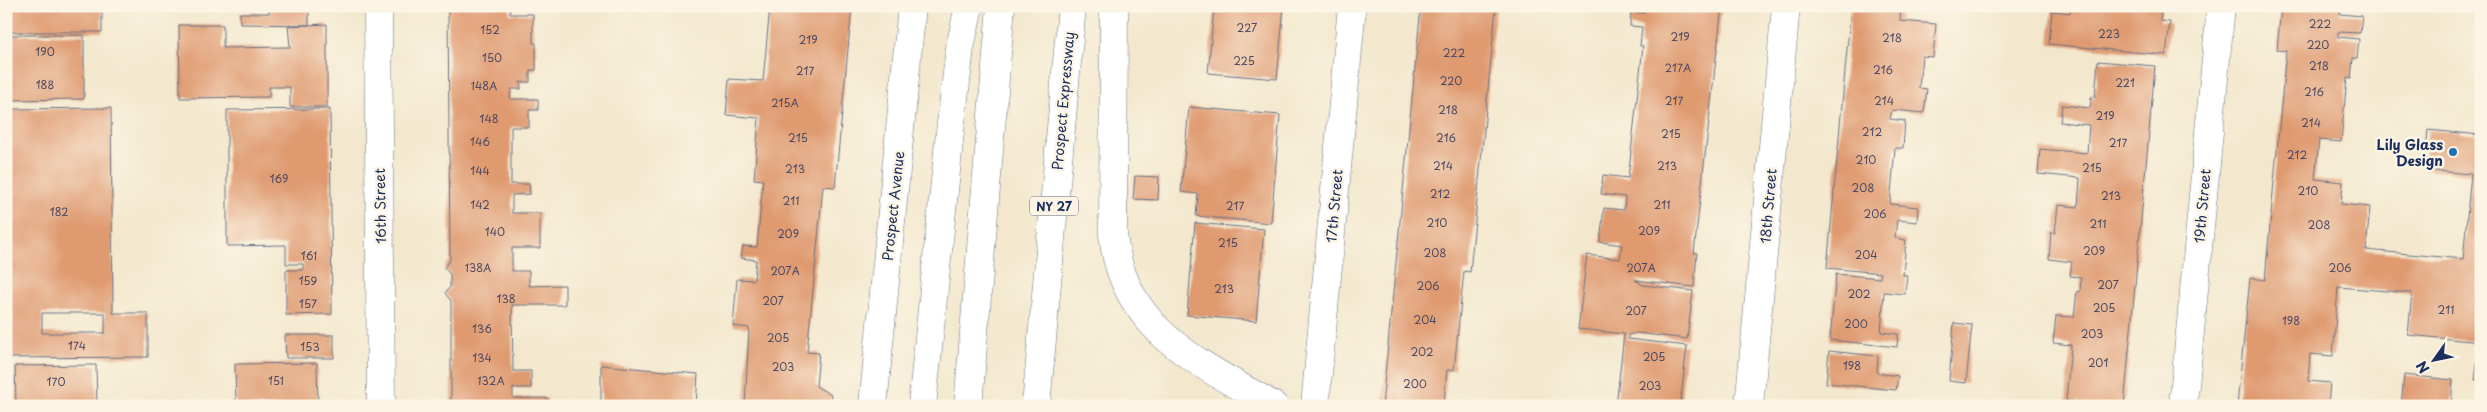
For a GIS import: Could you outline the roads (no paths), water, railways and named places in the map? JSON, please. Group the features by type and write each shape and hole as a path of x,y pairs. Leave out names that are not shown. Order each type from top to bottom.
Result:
{"main road":[{"name":"16th Street","path":"378,6 381,406"},
{"name":"Prospect Avenue","path":"873,406 912,6"},
{"path":"922,406 950,132 960,48 969,6"},
{"path":"968,406 1001,6"},
{"name":"Prospect Expressway","path":"1036,406 1072,6"},
{"path":"1114,6 1113,235 1115,256 1120,274 1147,321 1162,335 1202,363 1274,406"},
{"name":"17th Street","path":"1315,406 1352,6"},
{"name":"18th Street","path":"1749,406 1786,6"},
{"name":"19th Street","path":"2183,406 2221,6"}],"place":[{"name":"Lily Glass Design","path":"2453,152"}]}
